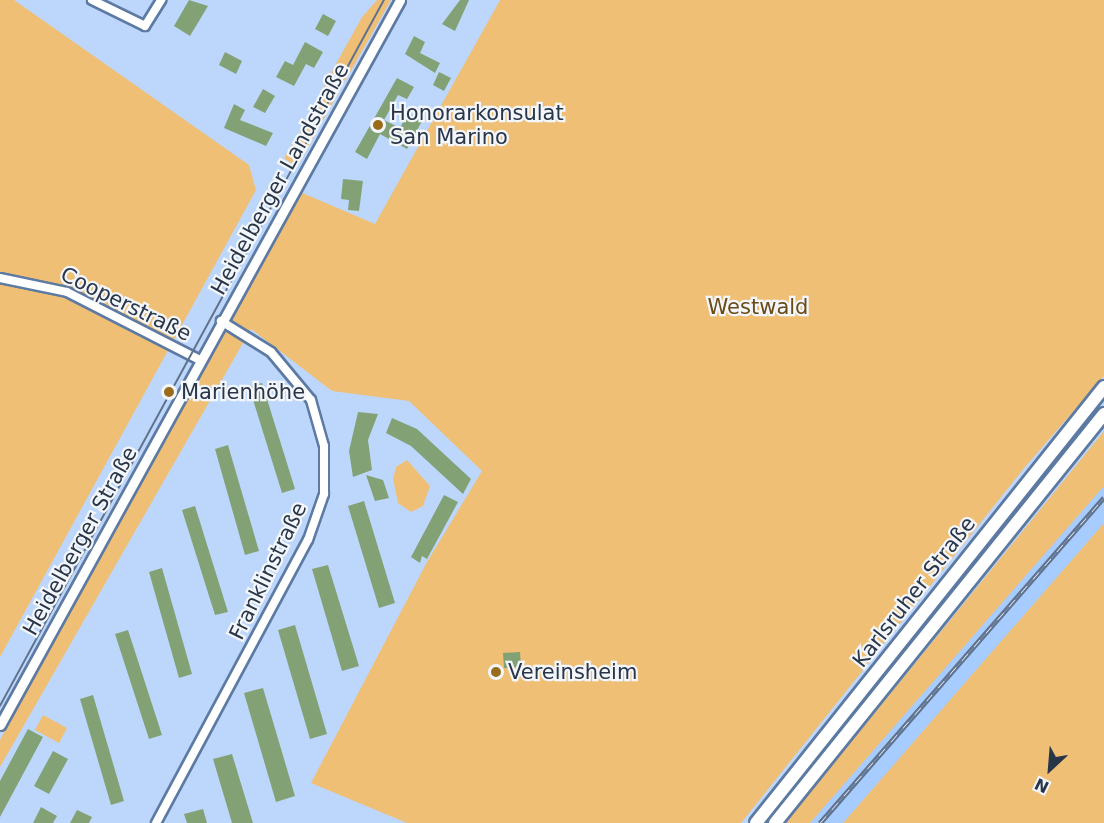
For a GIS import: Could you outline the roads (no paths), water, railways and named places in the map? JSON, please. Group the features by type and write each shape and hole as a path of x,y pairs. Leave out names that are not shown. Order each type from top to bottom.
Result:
{"main road":[{"name":"Karlsruher Straße","path":"756,823 1104,387"},
{"name":"Karlsruher Straße","path":"774,823 1104,414"}],"street":[{"path":"92,0 145,26 161,0"},
{"name":"Heidelberger Landstraße","path":"192,375 400,0"},
{"name":"Cooperstraße","path":"0,279 43,283 67,292 200,360"},
{"name":"Franklinstraße","path":"156,823 308,540 324,494 324,446 311,400 271,352 221,321"},
{"name":"Heidelberger Straße","path":"0,725 192,375"}],"tram line":[{"path":"0,706 384,0"}],"railway":[{"path":"820,823 1104,497"}],"place":[{"name":"Honorarkonsulat San Marino","path":"378,125"},
{"name":"Marienhöhe","path":"169,392"},
{"name":"Vereinsheim","path":"496,672"}],"park label":[{"name":"Westwald","path":"758,307"}]}
